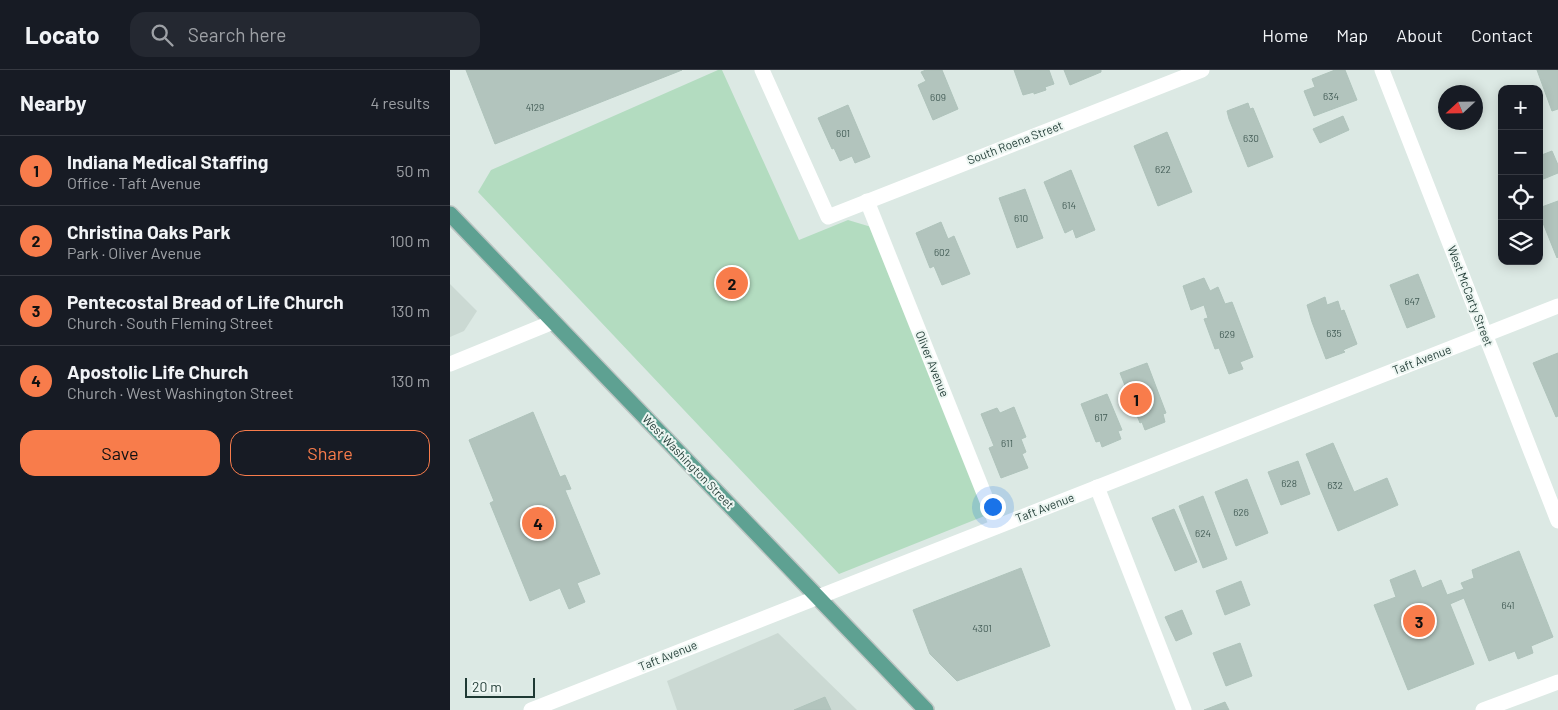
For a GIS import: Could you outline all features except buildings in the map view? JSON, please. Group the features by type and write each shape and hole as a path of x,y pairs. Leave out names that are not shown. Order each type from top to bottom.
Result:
{"main road":[{"name":"West Washington Street","path":"450,214 926,710"}],"street":[{"name":"South Roena Street","path":"762,70 828,217 1202,70"},
{"name":"West McCarty Street","path":"1382,70 1558,521"},
{"name":"Oliver Avenue","path":"867,202 997,526"},
{"name":"Taft Avenue","path":"531,710 1558,306"},
{"path":"450,364 554,322"},
{"path":"1098,487 1184,710"},
{"path":"1483,710 1558,682"}],"shaded area":[{"path":"450,284 477,311 464,331 450,337"},
{"path":"778,633 857,710 677,710 667,681"}],"green space":[{"path":"718,70 722,70 799,240 848,220 878,229 992,513 839,574 478,192 491,170"}],"place":[{"name":"Christina Oaks Park","path":"732,283"},
{"name":"Indiana Medical Staffing","path":"1136,399"},
{"name":"Apostolic Life Church","path":"538,523"},
{"name":"Pentecostal Bread of Life Church","path":"1419,621"}]}
